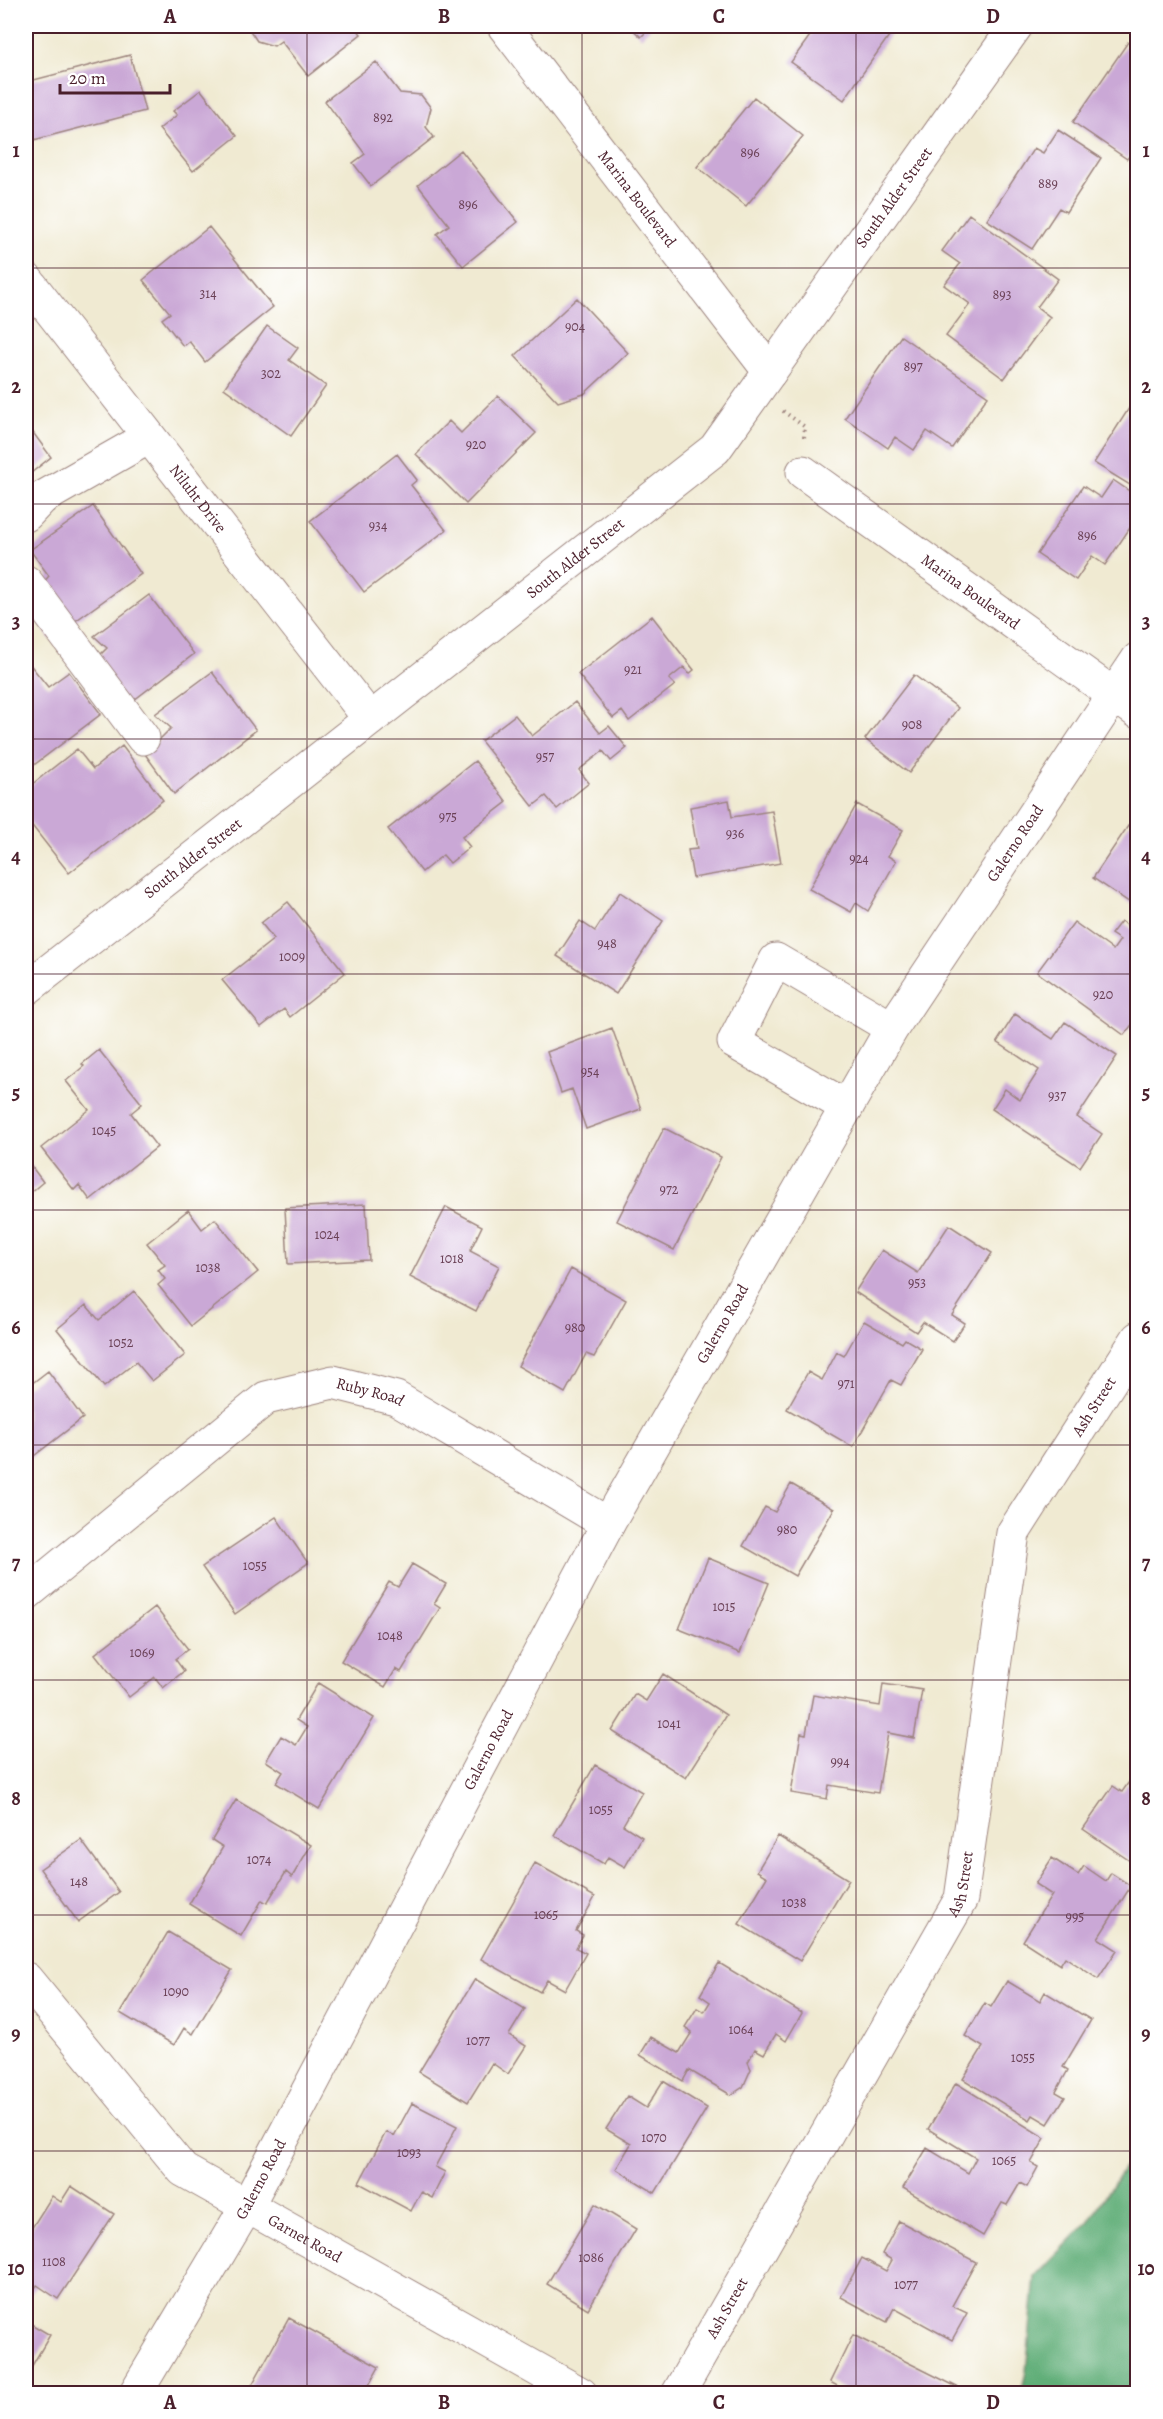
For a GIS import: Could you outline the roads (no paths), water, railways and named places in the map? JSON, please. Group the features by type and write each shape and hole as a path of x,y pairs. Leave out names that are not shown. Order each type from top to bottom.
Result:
{"street":[{"name":"Marina Boulevard","path":"504,26 763,381"},
{"name":"South Alder Street","path":"26,989 715,449 1016,26"},
{"name":"Niluht Drive","path":"26,279 370,719"},
{"path":"26,515 42,498 149,437"},
{"name":"Marina Boulevard","path":"803,472 1125,703"},
{"path":"26,582 143,738"},
{"name":"Galerno Road","path":"135,2394 248,2206 608,1524 892,1028 1125,703 1137,659"},
{"path":"847,1107 734,1042 776,960 892,1028"},
{"name":"Ash Street","path":"678,2394 961,1899 1013,1533 1137,1338"},
{"name":"Ruby Road","path":"26,1594 266,1398 333,1382 396,1398 608,1524"},
{"name":"Garnet Road","path":"26,1979 183,2170 581,2394"}]}
